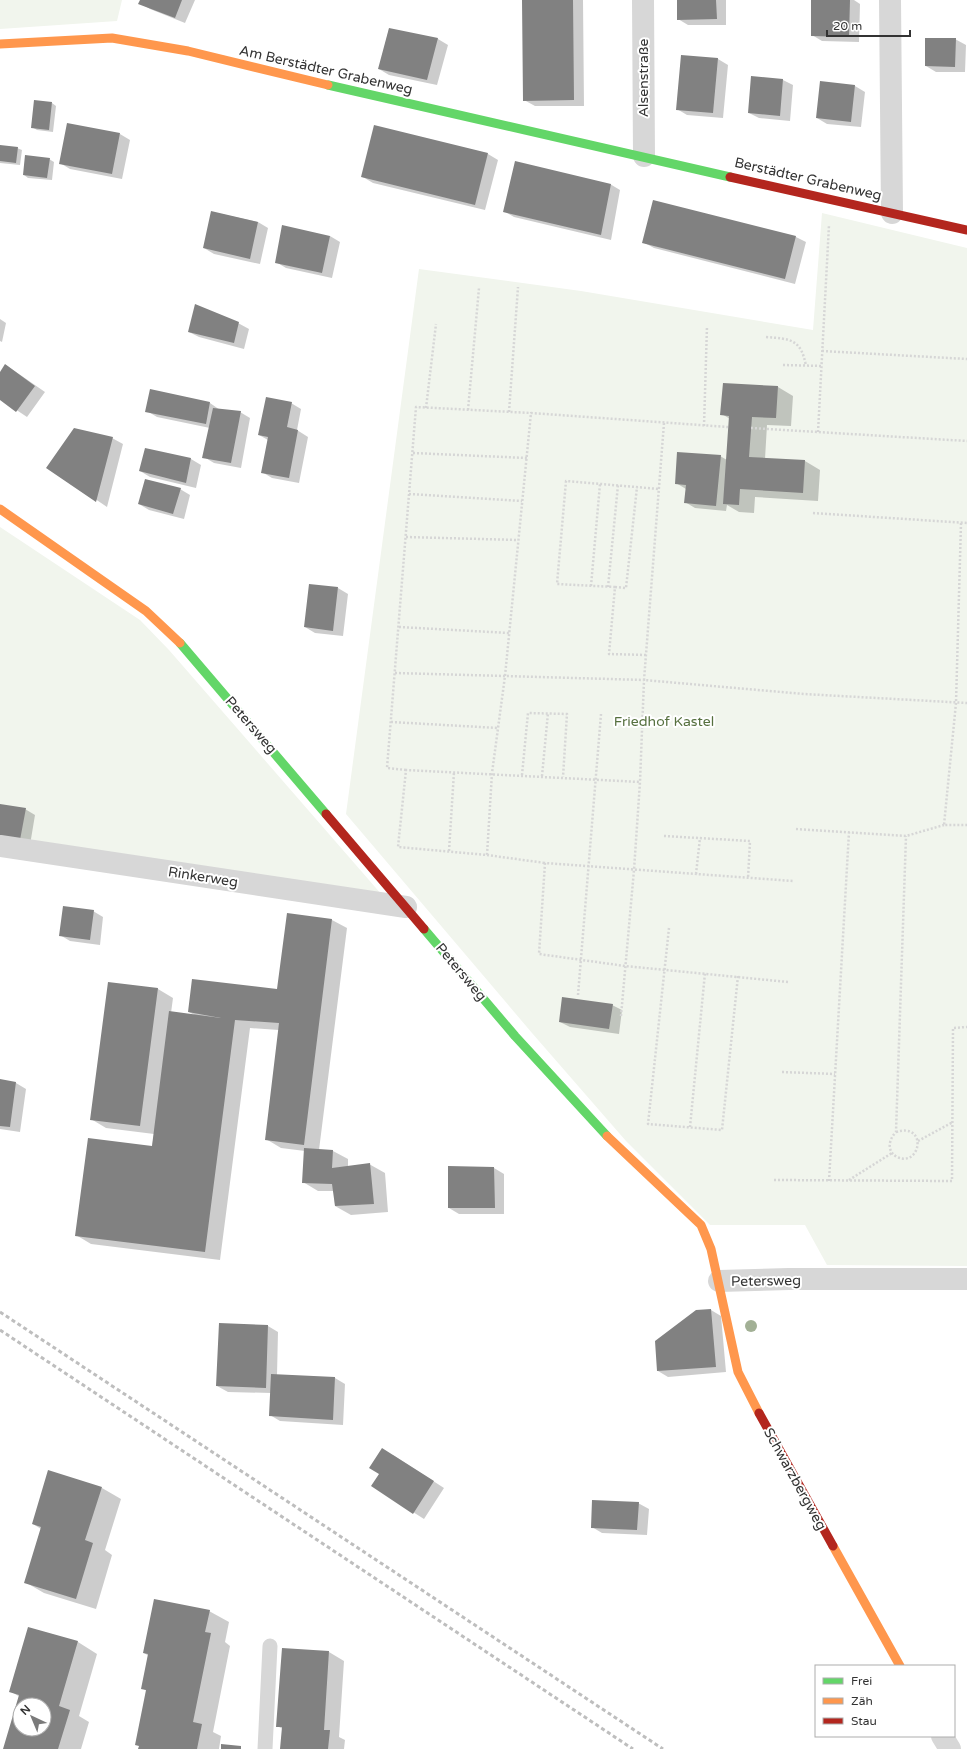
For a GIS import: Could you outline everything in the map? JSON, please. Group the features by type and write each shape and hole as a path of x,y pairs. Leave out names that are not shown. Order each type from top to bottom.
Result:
{"street":[{"name":"Alsenstraße","path":"643,0 644,156"},
{"path":"890,0 892,213"},
{"name":"Am Berstädter Grabenweg","path":"0,44 112,38 188,51 351,91 644,156"},
{"name":"Berstädter Grabenweg","path":"644,156 967,230"},
{"name":"Petersweg","path":"0,509 146,611 178,640 515,1036 617,1148 701,1225 711,1249 719,1281 789,1279 967,1279"},
{"name":"Rinkerweg","path":"0,846 406,907"},
{"name":"Schwarzbergweg","path":"719,1281 738,1372 763,1422 899,1665"},
{"path":"943,1737 950,1749"}],"lane":[{"path":"264,1749 270,1646"}],"path":[{"path":"818,432 831,198"},
{"path":"509,412 518,287"},
{"path":"468,410 479,288"},
{"path":"426,408 436,324"},
{"path":"704,426 707,326"},
{"path":"766,337 784,338 797,344 804,353 806,366"},
{"path":"822,351 967,359"},
{"path":"783,365 822,366"},
{"path":"640,782 387,768 416,407 531,413 728,427"},
{"path":"487,855 492,773 505,676 531,413"},
{"path":"621,1016 634,870 640,782 644,680 664,423"},
{"path":"752,428 967,441"},
{"path":"413,453 527,458"},
{"path":"637,487 626,588 557,584 566,481 659,488"},
{"path":"590,586 600,484"},
{"path":"608,587 618,485"},
{"path":"409,494 522,501"},
{"path":"813,514 967,523"},
{"path":"944,825 956,703 961,523"},
{"path":"406,537 518,540"},
{"path":"615,587 609,654 646,655"},
{"path":"399,627 509,633"},
{"path":"395,673 644,680 804,694 967,703"},
{"path":"522,775 528,713 548,713 567,714 563,777"},
{"path":"542,776 548,713"},
{"path":"578,995 601,714"},
{"path":"391,722 498,728"},
{"path":"406,770 398,847 487,855 545,863 793,882"},
{"path":"449,851 454,772"},
{"path":"796,829 906,836 944,825 967,824"},
{"path":"829,1181 849,832"},
{"path":"664,836 750,841 748,878"},
{"path":"896,1132 906,836"},
{"path":"696,874 700,838"},
{"path":"545,863 539,954 625,966 788,982"},
{"path":"669,928 648,1124 722,1130 738,976"},
{"path":"690,1127 705,973"},
{"path":"774,1180 952,1181 953,1028 967,1026"},
{"path":"782,1072 835,1074"},
{"path":"918,1141 953,1122"},
{"path":"906,1130 911,1132 918,1141 916,1152 909,1158 900,1158 892,1153 889,1144 890,1139 896,1132 906,1130"},
{"path":"849,1181 892,1153"}],"green space":[{"path":"0,0 122,0 117,21 0,29"},
{"name":"Friedhof Kastel","path":"822,213 967,248 967,1266 827,1265 805,1225 710,1225 626,1141 346,814 419,269 581,291 813,330"},
{"path":"0,527 140,620 169,650 382,895 0,851"}],"building":[{"path":"140,0 182,0 175,18 138,4"},
{"path":"522,0 573,0 574,100 523,101"},
{"path":"677,0 716,0 717,19 677,20"},
{"path":"811,0 850,0 849,37 811,36"},
{"path":"389,28 438,38 427,80 378,69"},
{"path":"925,38 956,38 955,67 925,66"},
{"path":"681,55 718,58 713,113 676,110"},
{"path":"751,76 783,79 780,116 748,113"},
{"path":"820,81 855,85 851,122 816,118"},
{"path":"34,100 52,102 49,130 31,128"},
{"path":"67,123 120,133 112,174 59,164"},
{"path":"374,125 488,153 475,205 361,177"},
{"path":"0,145 18,147 16,163 0,161"},
{"path":"25,155 50,158 47,178 23,175"},
{"path":"515,161 611,184 601,235 503,212"},
{"path":"653,200 796,236 785,279 642,243"},
{"path":"211,211 258,222 250,259 203,248"},
{"path":"282,225 330,236 322,273 275,263"},
{"path":"195,304 239,322 234,343 188,332"},
{"path":"5,364 35,386 16,412 0,400 0,372"},
{"path":"723,383 778,386 776,418 752,417 749,457 805,460 803,493 740,489 739,505 723,504 729,416 720,415"},
{"path":"150,389 210,402 206,424 145,412"},
{"path":"266,397 292,402 287,427 298,430 289,478 261,473 268,437 258,435"},
{"path":"213,408 241,411 231,463 202,458"},
{"path":"74,428 113,437 96,502 46,468"},
{"path":"145,448 191,458 186,483 139,471"},
{"path":"677,452 721,455 716,506 684,503 686,485 675,484"},
{"path":"145,479 181,488 173,514 138,504"},
{"path":"309,584 338,587 333,631 304,627"},
{"path":"0,804 26,808 20,840 0,837"},
{"path":"63,906 94,910 90,940 59,936"},
{"path":"287,913 332,919 304,1145 265,1140 279,1023 235,1020 205,1252 75,1236 88,1138 152,1146 169,1011 221,1018 188,1012 192,979 277,989"},
{"path":"108,982 158,988 140,1126 90,1120"},
{"path":"562,997 613,1004 609,1029 559,1022"},
{"path":"0,1079 16,1082 10,1127 0,1126"},
{"path":"304,1148 333,1150 332,1168 370,1163 374,1204 335,1206 332,1184 302,1183"},
{"path":"448,1166 494,1167 495,1208 448,1208"},
{"path":"711,1309 716,1367 657,1371 655,1341 696,1310"},
{"path":"219,1323 268,1325 266,1388 216,1386"},
{"path":"271,1374 335,1377 333,1420 269,1416"},
{"path":"382,1448 434,1481 413,1514 371,1486 379,1474 369,1468"},
{"path":"48,1470 102,1487 85,1540 93,1543 76,1599 24,1583 41,1527 32,1524"},
{"path":"592,1500 639,1502 637,1530 591,1528"},
{"path":"154,1599 210,1610 205,1632 211,1633 193,1722 202,1724 197,1749 138,1749 139,1746 135,1745 146,1690 141,1689 148,1654 143,1653"},
{"path":"28,1627 78,1641 59,1706 70,1710 58,1749 3,1749 12,1719 12,1737 52,1737 52,1697 18,1697 19,1695 9,1692"},
{"path":"282,1648 329,1651 324,1730 330,1730 328,1749 280,1749 282,1727 276,1727"},
{"path":"221,1744 241,1746 241,1749 221,1749"}],"railway":[{"path":"0,1312 663,1749"},
{"path":"0,1330 633,1749"}],"traffic: fast":[{"path":"328,85 730,177"},
{"path":"180,643 326,814"},
{"path":"424,929 515,1036 607,1136"}],"traffic: slow":[{"path":"0,44 112,38 188,51 328,85"},
{"path":"0,509 146,611 180,643"},
{"path":"607,1136 701,1225 711,1249 738,1372 759,1413"},
{"path":"833,1546 899,1665"}],"traffic: jam":[{"path":"730,177 967,230"},
{"path":"326,814 424,929"},
{"path":"759,1413 833,1546"}]}
